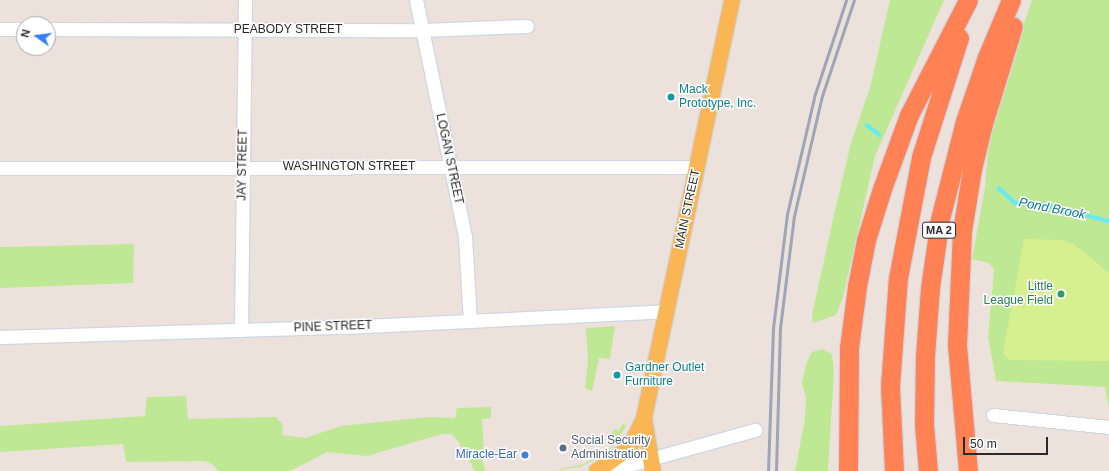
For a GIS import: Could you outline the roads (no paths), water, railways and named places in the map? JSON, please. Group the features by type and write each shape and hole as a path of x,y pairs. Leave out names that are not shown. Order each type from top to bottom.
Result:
{"highway":[{"path":"848,471 849,348 857,286 866,240 882,189 909,115 968,0"},
{"name":"MA 2","path":"894,471 891,353 904,236 931,120 955,48 975,0"},
{"name":"MA 2","path":"928,471 924,425 925,349 930,288 940,220 965,121 987,57 1011,0"},
{"path":"968,471 957,345 962,231 972,169 984,118 1005,48 1022,0"}],"main road":[{"name":"MAIN STREET","path":"596,471 630,447 644,418 732,0"},
{"name":"MAIN STREET","path":"644,418 652,464"}],"street":[{"name":"JAY STREET","path":"241,330 245,0"},
{"name":"LOGAN STREET","path":"416,0 465,237 470,321"},
{"name":"PEABODY STREET","path":"56,29 422,30 527,26"},
{"path":"0,29 16,29"},
{"name":"WASHINGTON STREET","path":"0,168 697,166"},
{"name":"PINE STREET","path":"0,338 470,321 666,311"},
{"path":"994,415 1109,427"},
{"path":"608,471 652,464 754,430"}],"waterway":[{"name":"Pond Brook","path":"867,125 880,135"},
{"name":"Pond Brook","path":"999,188 1015,203 1040,204 1109,221"}],"railway":[{"path":"768,471 773,328 787,214 815,94 846,0"},
{"path":"776,471 780,328 794,216 822,96 854,0"}],"place":[{"name":"Mack Prototype, Inc.","path":"671,97"},
{"name":"Little League Field","path":"1061,294"},
{"name":"Gardner Outlet Furniture","path":"617,375"},
{"name":"Social Security Administration","path":"563,448"},
{"name":"Miracle-Ear","path":"525,455"}]}
